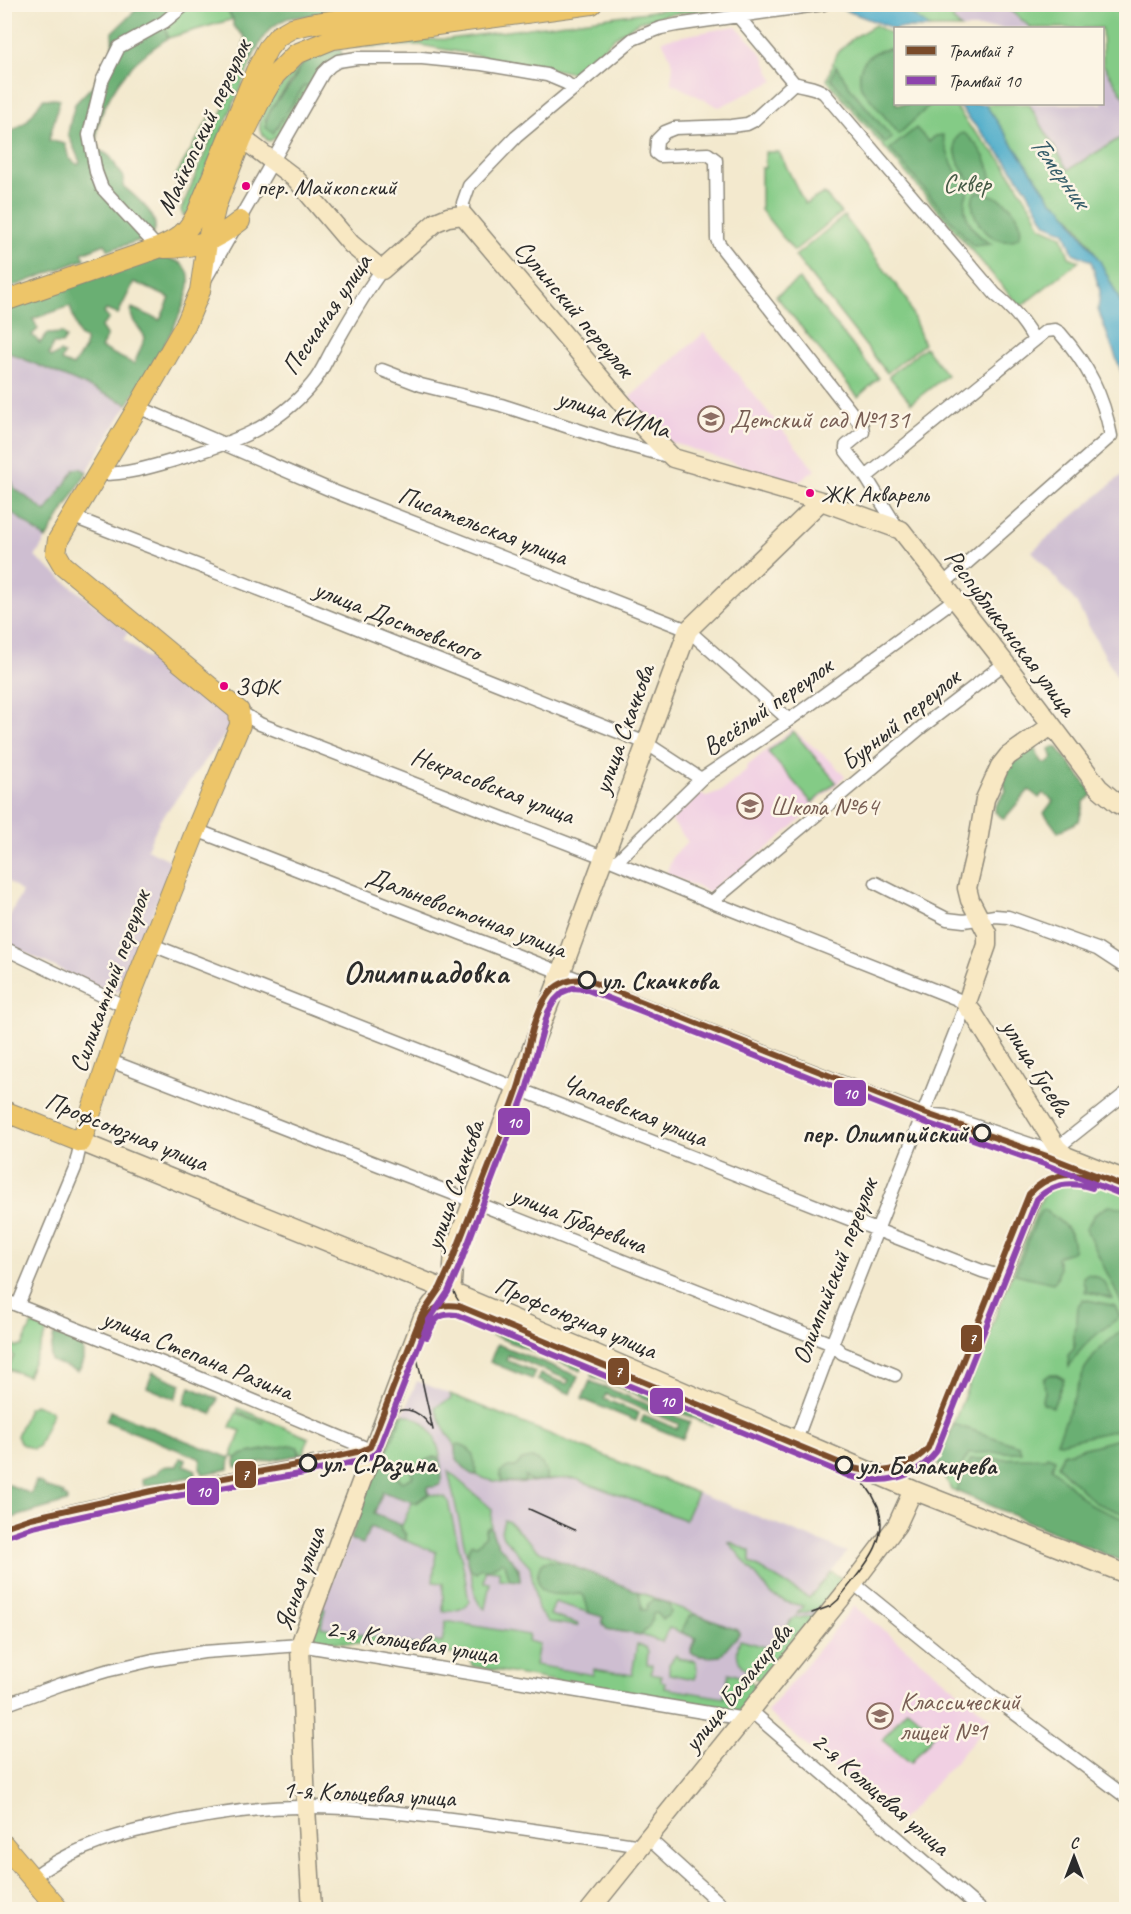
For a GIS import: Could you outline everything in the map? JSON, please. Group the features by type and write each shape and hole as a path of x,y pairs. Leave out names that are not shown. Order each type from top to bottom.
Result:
{"main road":[{"path":"331,30 452,4"},
{"path":"331,30 592,4"},
{"name":"Майкопский переулок","path":"58,540 187,322 202,285 205,228 256,71 268,48 278,36 292,27 331,30"},
{"name":"Майкопский переулок","path":"205,228 242,138 275,75 296,54 331,30"},
{"path":"4,301 158,248 205,228 229,230 240,221"},
{"name":"Майкопский переулок","path":"158,248 171,243 185,233 205,228"},
{"path":"158,248 192,260 197,267 202,285"},
{"name":"Некрасовская улица","path":"58,540 56,553 63,565 239,711"},
{"name":"Силикатный переулок","path":"81,1142 126,1007 150,944 240,725 239,711"},
{"name":"Профсоюзная улица","path":"4,1111 81,1142"},
{"path":"4,1845 59,1910"},
{"path":"4,1857 49,1910"}],"street":[{"path":"158,248 102,188 96,172 89,135 102,81 119,47 164,22 186,4"},
{"path":"463,215 463,203 469,186 516,136 619,49 646,33 661,27 824,4"},
{"path":"1122,4 1126,14"},
{"path":"737,15 794,83 806,88 817,88 824,93 995,294 1007,303 1034,340"},
{"name":"Майкопский переулок","path":"202,285 323,73 338,61 357,58 422,58 482,64 548,75 574,89"},
{"name":"Республиканская улица","path":"794,83 753,121 747,124 670,129 657,140 656,153 660,156 708,154 716,160 717,239 719,244 861,426 863,432 845,449 866,477 898,529 1005,663 1099,788 1126,808"},
{"path":"242,138 296,179 351,244 382,270"},
{"name":"Песчаная улица","path":"97,474 127,473 149,468 223,445 266,426 307,390 319,374 358,303 382,270 436,222 448,217 463,215"},
{"name":"Сулинский переулок","path":"463,215 636,420 673,458"},
{"path":"866,477 1046,331 1060,333 1071,345 1089,372 1101,401 1111,436 943,584"},
{"name":"улица КИМа","path":"382,370 615,442 821,501 898,529"},
{"name":"Писательская улица","path":"138,407 333,491 688,630 789,720"},
{"name":"улица Скачкова","path":"449,1291 452,1283 454,1250 561,973 609,860 646,743 688,630 821,501"},
{"name":"улица Достоевского","path":"71,516 646,743 701,779"},
{"name":"Весёлый переулок","path":"609,860 701,779 789,720 955,599"},
{"name":"Бурный переулок","path":"712,902 923,726 1005,663"},
{"name":"Некрасовская улица","path":"239,711 260,723 957,999 966,1005"},
{"name":"Олимпийский переулок","path":"796,1440 966,1005 987,945 987,933 968,895 967,888 978,841 982,808 988,790 1005,758 1051,726"},
{"name":"Дальневосточная улица","path":"196,830 923,1114"},
{"path":"876,883 947,919 964,921 1008,917 1097,949 1126,968"},
{"name":"Чапаевская улица","path":"150,944 982,1271 1003,1277"},
{"path":"4,948 126,1007"},
{"name":"улица Гусева","path":"966,1005 1057,1152"},
{"name":"улица Губаревича","path":"108,1060 832,1344 842,1353 895,1375"},
{"path":"1057,1152 1126,1093"},
{"name":"улица Гусева","path":"923,1114 946,1116 1057,1152 1126,1180"},
{"name":"Профсоюзная улица","path":"81,1142 449,1291 914,1490 1126,1574"},
{"name":"Силикатный переулок","path":"18,1305 75,1168 81,1142"},
{"path":"954,1399 1035,1200"},
{"name":"Ясная улица","path":"312,1910 300,1645 423,1317 432,1304 449,1291"},
{"name":"улица Степана Разина","path":"4,1300 373,1451"},
{"path":"4,1530 31,1520 152,1493 373,1451"},
{"name":"улица Балакирева","path":"590,1910 853,1583 897,1525 914,1490"},
{"path":"853,1583 993,1697 1126,1797"},
{"name":"2-я Кольцевая улица","path":"4,1705 62,1684 153,1660 204,1652 300,1645 748,1715 981,1910"},
{"name":"1-я Кольцевая улица","path":"32,1878 44,1869 79,1851 139,1830 214,1815 306,1807 390,1812 645,1842"},
{"path":"645,1842 727,1910"}],"shaded area":[{"path":"967,5 1005,5 1030,27 960,27 952,19"},
{"path":"736,26 762,54 774,81 719,107 671,83 673,64 662,40"},
{"path":"1104,65 1126,100 1126,134 1068,170 1030,105 1104,105"},
{"name":"Детский сад №131","path":"704,333 815,470 796,484 665,440 630,397"},
{"path":"4,351 128,404 35,557 128,632 124,639 148,659 153,656 235,722 160,820 147,849 174,862 119,992 101,989 5,943 5,925 22,892 4,878"},
{"path":"1122,475 1126,480 1126,694 1075,601 1032,551"},
{"name":"Школа №64","path":"792,729 833,763 845,777 802,814 804,817 728,881 725,878 710,892 666,874 673,856 688,842 671,820 702,793 705,797 723,790 747,770 746,767"},
{"path":"417,1381 847,1552 798,1613 820,1609 815,1615 792,1620 724,1705 312,1627"},
{"name":"Классический лицей №1","path":"854,1606 993,1720 898,1824 767,1712"}],"green space":[{"path":"180,4 223,5 233,19 168,38 164,22"},
{"path":"705,4 737,5 665,15 639,22 615,37 578,72 574,73 420,45 344,48 410,40 449,39"},
{"path":"141,5 180,5 164,22 168,38 134,64 112,93 101,117 97,130 97,141 100,151 111,158 123,176 123,186 148,209 155,223 155,230 151,237 109,250 105,244 82,253 85,259 5,290 5,136 27,121 43,99 60,99 49,140 65,144 69,158 78,165 80,162 68,134 75,104 101,77 113,51 112,33"},
{"path":"223,5 402,5 288,18 266,33 253,57 242,53 245,37 233,26 233,19"},
{"path":"898,5 967,5 952,19 960,27 928,27"},
{"path":"1005,5 1116,5 1126,26 1126,100 1104,66 1104,27 1030,27"},
{"name":"Сквер","path":"875,25 894,35 894,105 955,105 970,127 1002,161 1041,227 1062,236 1069,257 1079,261 1020,307 827,80 836,54 853,38"},
{"path":"341,49 342,57 309,86 304,86 273,133 265,127 272,108 292,83 303,64 327,51"},
{"path":"894,50 894,105 930,105 899,134 861,88 861,67 868,58 879,51"},
{"path":"242,53 253,57 187,215 183,215 181,210 230,94"},
{"path":"303,63 265,120 273,133 304,86 309,86 276,137 270,141 267,140 260,130 263,112 275,94"},
{"path":"836,66 852,90 892,138 885,143 831,79"},
{"path":"986,105 1030,105 1068,170 1126,136 1126,313 1084,235 1063,209 1052,201"},
{"path":"210,117 211,125 175,208 169,210 178,183 175,177"},
{"path":"916,128 929,142 935,136 943,135 952,164 969,190 965,205 968,220 978,234 991,244 973,246 890,149"},
{"path":"964,133 984,156 990,171 992,186 982,187 975,184 964,172 957,156 955,140"},
{"path":"765,152 779,152 805,204 824,193 841,213 794,251 761,210 761,168 765,168"},
{"path":"978,192 994,196 1009,205 1018,219 1020,236 1011,241 1002,241 985,231 974,213 972,203 974,194"},
{"path":"844,216 906,298 924,344 887,373 795,256"},
{"path":"144,257 174,260 187,270 189,282 179,317 128,404 5,351 5,311","holes":["134,282 170,298 160,320 132,308 133,320 145,338 134,364 101,348 107,336 101,327 109,319 104,313 106,310 118,314","70,306 79,336 85,339 85,348 73,366 61,361 64,354 60,352 52,357 49,355 53,344 62,344 66,338 62,333 47,334 40,343 32,335 38,329 33,319"]},
{"path":"799,279 879,378 858,397 776,296"},
{"path":"925,347 947,375 911,403 889,376"},
{"path":"80,468 87,472 46,539 5,507 5,473 15,489 46,512 75,469"},
{"path":"793,731 836,782 812,803 768,752"},
{"path":"1035,745 1043,763 1048,763 1053,758 1049,749 1058,748 1093,794 1084,802 1079,821 1058,832 1044,813 1053,801 1043,793 1039,798 1029,790 1004,819 995,812 995,807 1006,791 1001,771"},
{"path":"1067,1177 1083,1177 1126,1194 1126,1563 951,1489 938,1463 1043,1195 1052,1184"},
{"path":"1108,1206 1126,1209 1126,1313 1086,1229 1094,1215"},
{"path":"1044,1209 1065,1227 1073,1244 1073,1251 1057,1257 1059,1268 1057,1279 1053,1283 1015,1274 1038,1216"},
{"path":"1087,1274 1101,1279 1113,1299 1084,1291 1086,1288 1083,1277"},
{"path":"1083,1299 1115,1306 1120,1317 1085,1345 1069,1367 1068,1355 1074,1349 1078,1306"},
{"path":"446,1308 583,1365 581,1371 443,1315"},
{"path":"32,1324 47,1331 27,1376 8,1369 14,1356 5,1349 8,1344 16,1347 22,1346"},
{"path":"1125,1328 1126,1428 1057,1442 1085,1368 1100,1348"},
{"path":"54,1334 83,1345 83,1360 80,1369 77,1371 51,1361"},
{"path":"497,1344 578,1376 571,1394 537,1380 540,1374 567,1384 569,1380 508,1355 506,1360 535,1372 532,1379 490,1362"},
{"path":"593,1369 716,1419 713,1426 591,1376"},
{"path":"153,1372 181,1384 175,1399 147,1387"},
{"path":"1049,1375 1057,1375 1064,1379 1053,1407 1043,1403 1042,1399 1045,1393 1044,1379"},
{"path":"590,1381 690,1422 683,1439 641,1422 644,1415 677,1429 679,1424 606,1394 604,1399 639,1413 636,1421 582,1399"},
{"path":"190,1387 218,1399 212,1414 184,1403"},
{"path":"450,1394 697,1493 685,1520 576,1479 561,1478 515,1483 493,1481 473,1474 456,1459 454,1443 444,1429 435,1407 451,1399"},
{"path":"35,1405 50,1410 52,1414 38,1447 33,1449 21,1444 17,1436 28,1408"},
{"path":"238,1408 309,1438 303,1454 299,1455 300,1451 290,1445 244,1454 236,1458 231,1457 241,1431 230,1427 236,1413 264,1423 237,1412"},
{"path":"110,1411 230,1458 229,1469 203,1474 200,1468 201,1459 106,1421"},
{"path":"403,1414 419,1420 430,1430 441,1460 437,1457 425,1463 412,1472 412,1478 403,1482 381,1465"},
{"path":"403,1414 381,1465 395,1467 398,1480 403,1482 413,1477 412,1470 417,1465 437,1457 441,1460 441,1484 427,1487 429,1494 415,1503 383,1492 374,1514 401,1525 406,1541 370,1527 363,1544 350,1539 360,1514 358,1512 395,1416"},
{"path":"954,1424 1019,1446 1021,1452 969,1453 958,1472 938,1463"},
{"path":"1126,1437 1126,1515 1094,1502 1058,1466 1063,1454"},
{"path":"457,1444 467,1447 470,1451 477,1474 471,1474 456,1459"},
{"path":"290,1445 298,1447 299,1455 236,1467 236,1458 244,1454"},
{"path":"1047,1456 1055,1459 1052,1468 1090,1505 1126,1520 1126,1563 956,1491 971,1459 1045,1458"},
{"path":"180,1458 186,1460 184,1465 196,1470 195,1476 144,1486 142,1479 156,1474 167,1466 177,1466"},
{"path":"532,1458 544,1466 546,1480 532,1482 525,1476 525,1482 502,1482 500,1472 508,1467 515,1467 522,1460"},
{"path":"448,1471 492,1509 491,1528 495,1542 519,1568 520,1581 499,1579 499,1571 485,1570 484,1582 490,1583 485,1609 476,1598"},
{"path":"36,1481 44,1484 45,1487 64,1493 63,1496 67,1497 67,1502 5,1520 5,1483 31,1494"},
{"path":"429,1494 445,1497 448,1501 469,1603 457,1610 443,1611 443,1583 433,1582 436,1552 406,1541 406,1535 401,1528 412,1503 418,1502"},
{"path":"504,1520 509,1522 538,1550 562,1562 734,1629 739,1634 720,1656 700,1656 691,1653 695,1638 669,1628 662,1642 641,1635 607,1629 602,1622 603,1617 555,1602 550,1615 578,1624 577,1626 548,1622 538,1610 530,1566 503,1537 501,1531"},
{"path":"488,1527 491,1528 498,1544 516,1567 520,1581 510,1580 505,1564 502,1562 487,1570 481,1568 476,1573 471,1570 468,1557 469,1547 471,1544 477,1545 486,1535 485,1531"},
{"path":"728,1541 750,1551 750,1562 809,1598 831,1572 843,1579 820,1609 797,1614 803,1606 786,1602 771,1594"},
{"path":"562,1562 639,1592 642,1610 646,1610 648,1604 655,1599 669,1604 671,1613 662,1619 657,1613 653,1614 650,1626 641,1635 607,1629 602,1622 603,1617 589,1613 584,1596 581,1594 551,1594 539,1586 538,1572 542,1563"},
{"path":"320,1607 325,1608 321,1627 425,1647 427,1640 442,1643 446,1621 529,1635 528,1641 539,1644 535,1665 593,1675 594,1669 632,1675 637,1644 648,1651 647,1664 652,1665 651,1674 661,1676 661,1681 665,1683 664,1688 724,1698 729,1673 746,1678 759,1688 742,1710 731,1713 472,1666 471,1658 410,1646 315,1641 311,1638"},
{"path":"695,1614 737,1630 739,1634 720,1656 707,1657 693,1654 691,1651 696,1638 683,1633 682,1630 689,1617"},
{"path":"815,1615 763,1683 749,1674 742,1666 737,1654 740,1640 769,1648 792,1619"},
{"path":"676,1655 678,1658 696,1661 697,1671 694,1679 669,1674 669,1664"},
{"path":"907,1709 936,1732 911,1763 882,1740"}],"water":[{"path":"831,5 898,5 928,27 894,27 894,30"},
{"path":"959,105 986,105 1052,201 1062,207 1100,261 1126,313 1126,384 1098,310 1100,291 1091,261 1073,253 1065,232 1046,224 1025,187"}],"tram line":[{"name":"7","path":"4,1527 31,1518 152,1491 308,1463 370,1447 421,1316 440,1288 451,1264 494,1154 518,1088 537,1016 547,996 555,987 564,982 587,980 927,1114 1047,1156 1126,1187"},
{"name":"10","path":"7,1536 33,1527 154,1500 364,1460 377,1453 429,1320 448,1292 459,1267 526,1090 548,1012 563,992 573,988 585,989 924,1122 1044,1164 1123,1195"},
{"name":"7","path":"419,1334 433,1310 443,1306 459,1306 852,1468 873,1471 893,1469 911,1462 928,1448 1029,1194 1044,1182 1059,1176 1076,1175 1095,1179"},
{"name":"10","path":"427,1337 432,1326 441,1316 457,1315 849,1476 873,1480 897,1478 918,1469 936,1452 1037,1199 1049,1190 1063,1185 1092,1188"},
{"path":"451,1264 450,1277 453,1290 459,1302 469,1311"},
{"path":"426,1318 447,1275"},
{"path":"528,1336 544,1346 857,1477 871,1492 878,1506 881,1520 877,1545 863,1568 838,1600 831,1606 812,1613"},
{"path":"417,1340 416,1353 433,1430"},
{"path":"381,1420 395,1412 408,1410 420,1415 431,1427"},
{"path":"529,1509 575,1530"}],"place":[{"name":"пер. Майкопский","path":"246,186"},
{"name":"Детский сад №131","path":"711,419"},
{"name":"ЖК Акварель","path":"810,493"},
{"name":"ЗФК","path":"224,686"},
{"name":"Школа №64","path":"750,806"},
{"name":"ул. Скачкова","path":"587,980"},
{"name":"пер. Олимпийский","path":"982,1133"},
{"name":"ул. С.Разина","path":"308,1463"},
{"name":"ул. Балакирева","path":"844,1465"},
{"name":"Классический лицей №1","path":"880,1716"}],"district":[{"name":"Олимпиадовка","path":"426,972"}],"water label":[{"name":"Темерник","path":"1060,171"}]}
